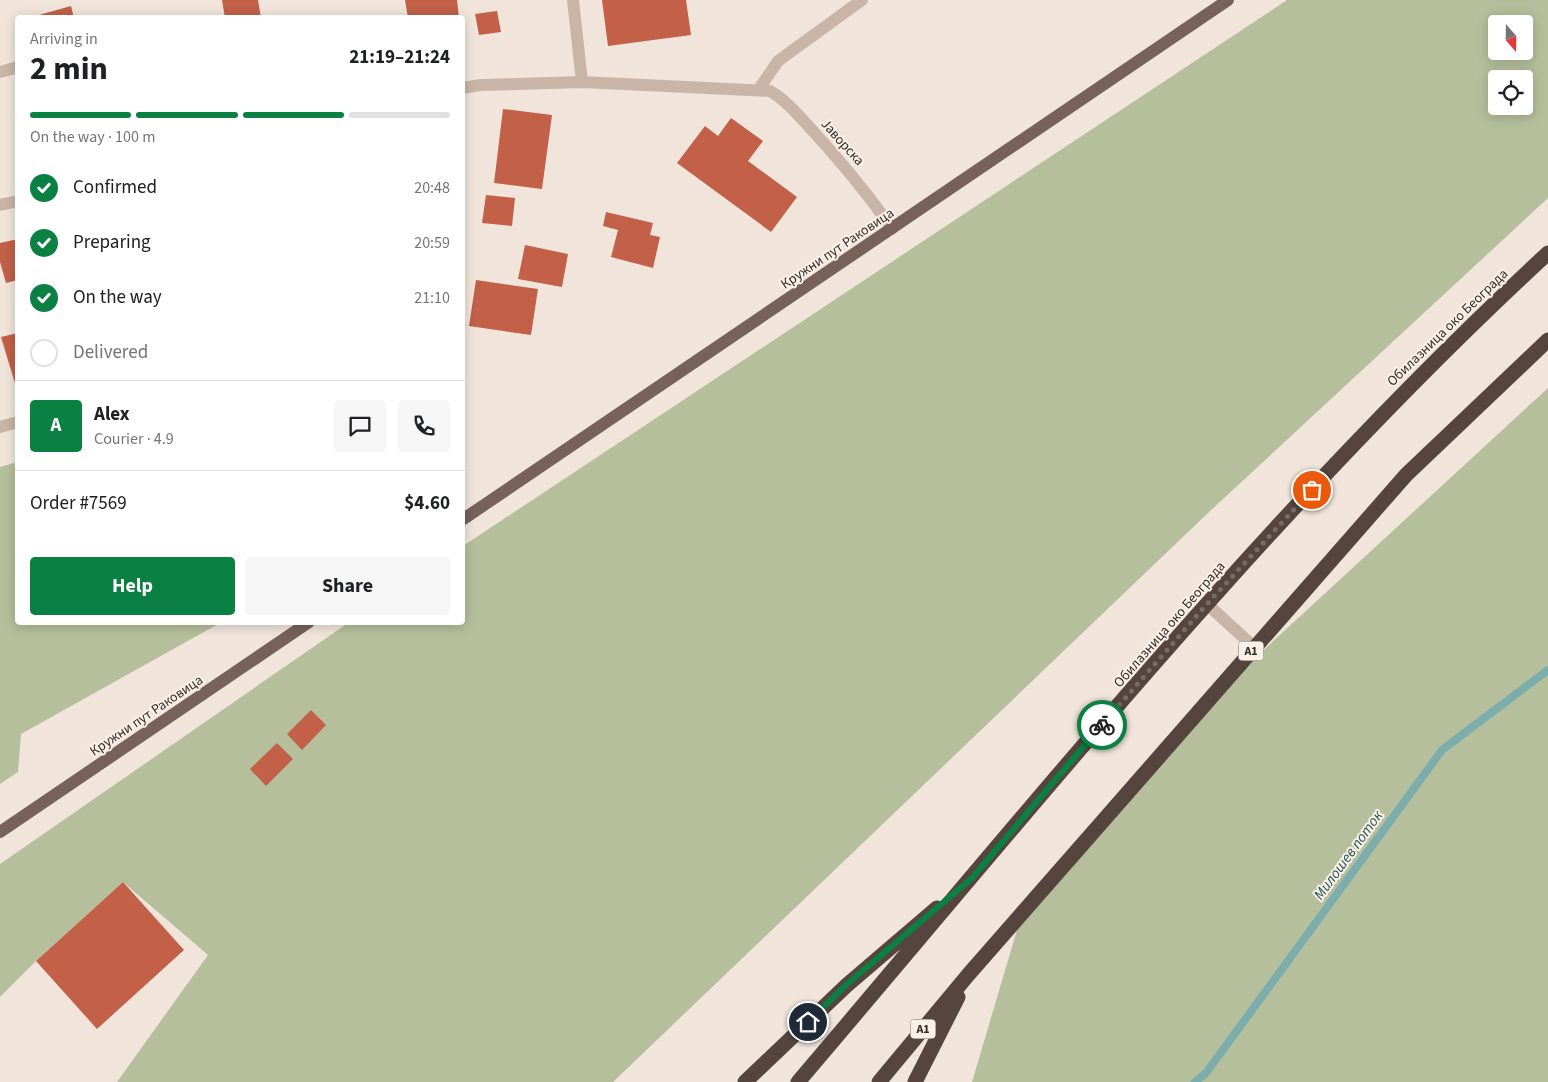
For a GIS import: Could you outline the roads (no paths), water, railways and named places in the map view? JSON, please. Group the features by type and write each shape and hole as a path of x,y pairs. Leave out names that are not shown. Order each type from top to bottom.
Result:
{"highway":[{"name":"Обилазница око Београда","path":"798,1082 1207,604 1404,391 1548,253"},
{"name":"A1","path":"879,1082 968,975 1406,475 1548,340"},
{"path":"745,1082 846,985 972,878"},
{"path":"915,1082 968,975"}],"main road":[{"name":"Кружни пут Раковица","path":"465,518 1228,0"},
{"name":"Кружни пут Раковица","path":"0,832 305,625"}],"street":[{"path":"573,0 582,82"},
{"path":"759,89 778,60 862,0"},
{"path":"0,72 15,68"},
{"name":"Јаворска","path":"465,88 481,85 582,82 722,90 759,89 779,96 798,115 865,189 892,229"},
{"path":"0,205 15,202"},
{"path":"0,427 15,423"},
{"path":"1207,604 1254,647"}],"waterway":[{"name":"Милошев поток","path":"1195,1082 1206,1073 1442,750 1548,670"}]}
